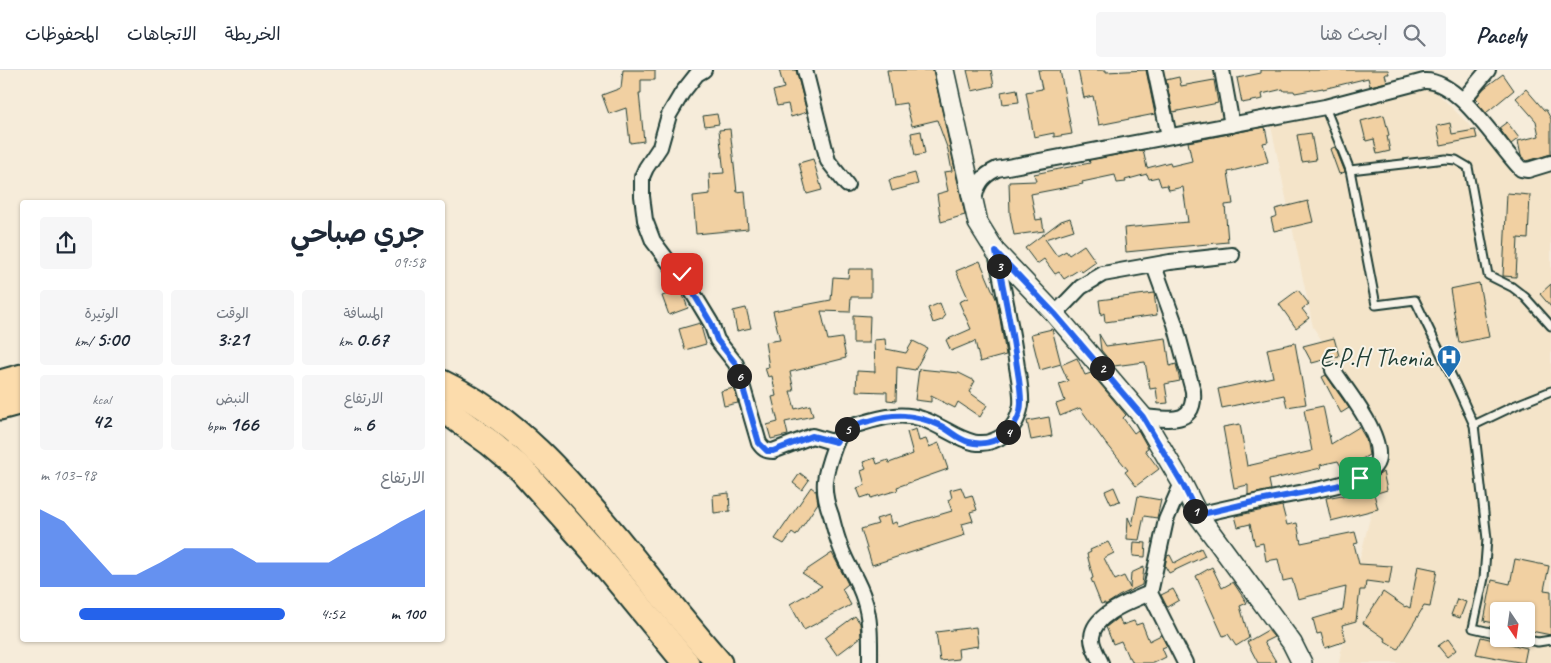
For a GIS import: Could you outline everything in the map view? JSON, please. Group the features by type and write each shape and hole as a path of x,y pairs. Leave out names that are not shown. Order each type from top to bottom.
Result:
{"highway":[{"path":"0,383 20,378"},
{"path":"445,384 466,394 507,424 540,452 586,501 719,663"},
{"path":"0,406 20,401"},
{"path":"445,412 489,442 521,469 594,552 686,663"}],"main road":[{"path":"944,70 978,223 996,252 1055,314 1143,417 1182,483 1198,515 1292,644 1302,663"}],"street":[{"path":"704,70 697,74 668,115 660,147 646,168 642,178 645,220 653,241 671,264 682,274 711,323 717,340 736,364 762,448 767,451 773,451 812,436 836,442"},
{"path":"805,70 828,161 847,185"},
{"path":"1155,70 1169,136"},
{"path":"1222,70 1232,125"},
{"path":"1463,100 1488,70"},
{"path":"974,205 975,191 986,175 997,169 1325,107 1421,82 1435,76 1463,100 1521,169 1528,170 1551,163"},
{"path":"870,663 870,637 865,600 842,552 827,504 825,483 836,442 843,431 859,424 884,417 903,415 921,418 941,426 958,438 971,442 988,443 1001,438 1010,431 1017,419 1021,404 1020,389 1013,338 996,252"},
{"path":"1055,314 1081,287 1104,274 1232,255"},
{"path":"1143,417 1172,419 1182,417 1191,411 1194,402 1193,391 1175,324 1154,266"},
{"path":"1198,515 1336,486 1360,478 1372,470 1378,460 1378,445 1371,428 1333,370"},
{"path":"1182,483 1166,520 1150,593 1186,663"},
{"path":"1102,663 1092,637 1095,628 1109,612 1150,593"}],"lane":[{"path":"1325,107 1350,170 1376,305 1415,300 1474,425 1487,539 1484,578 1473,628 1490,632"},
{"path":"1350,170 1446,159 1456,160 1468,167 1488,275 1512,286 1525,297 1551,326"},
{"path":"1474,425 1516,405 1551,392"},
{"path":"1535,641 1551,640"}],"shaded area":[{"path":"1154,70 1218,70 1227,117 1166,130"},
{"name":"E.P.H Thenia","path":"1431,87 1520,175 1551,168 1551,663 1339,663 1350,598 1380,478 1381,429 1313,327 1270,121"}],"building":[{"path":"623,70 655,70 655,80 641,80 641,93 639,93 644,141 630,143 626,108 609,114 602,95 621,88"},
{"path":"779,70 796,70 807,112 791,117 788,104 777,106 773,91 784,88"},
{"path":"887,70 933,70 965,215 941,222 937,194 948,191 944,172 952,171 948,150 937,120 912,126 906,103 893,105"},
{"path":"967,70 991,70 994,86 972,91"},
{"path":"1038,70 1060,70 1072,134 1054,137 1054,133 1034,137 1026,92 1042,89"},
{"path":"1078,70 1106,70 1106,72 1146,70 1155,114 1099,125 1093,96 1084,98"},
{"path":"1261,70 1388,70 1389,74 1385,74 1387,82 1370,86 1368,78 1323,89 1295,93 1294,91 1284,91 1283,89 1262,94 1263,99 1242,103 1237,78 1261,73"},
{"path":"1503,74 1514,90 1486,113 1478,104 1480,102 1476,98 1483,89"},
{"path":"1179,77 1181,86 1214,80 1218,103 1173,112 1166,80"},
{"path":"1017,89 1019,102 1003,104 1001,92"},
{"path":"1526,89 1546,110 1551,119 1551,154 1527,161 1521,156 1518,141 1539,136 1536,121 1516,98"},
{"path":"717,114 719,124 705,126 703,116"},
{"path":"1384,115 1389,135 1387,136 1390,151 1377,154 1374,139 1366,141 1361,121"},
{"path":"1507,122 1519,138 1511,144 1499,128"},
{"path":"1450,123 1452,134 1475,130 1477,138 1441,145 1437,126"},
{"path":"1265,127 1268,142 1263,143 1268,162 1228,172 1233,204 1225,205 1228,242 1126,252 1124,228 1188,222 1183,187 1169,190 1167,185 1161,186 1158,177 1149,179 1147,174 1125,180 1126,182 1117,183 1115,175 1082,182 1083,184 1031,194 1036,220 1042,219 1044,231 1014,235 1010,214 1009,182 1036,181 1034,174 1090,163 1089,160 1143,150 1147,168 1170,162 1171,166 1192,161 1188,142"},
{"path":"730,129 737,192 745,191 748,229 696,234 693,196 710,194 709,174 724,173 719,130"},
{"path":"921,131 925,154 915,156 911,133"},
{"path":"1311,133 1316,160 1302,162 1297,135"},
{"path":"1335,147 1345,172 1339,174 1330,149"},
{"path":"813,159 822,190 807,194 799,163"},
{"path":"915,173 918,184 892,191 889,180"},
{"path":"1507,193 1530,195 1528,239 1518,238 1516,277 1503,276"},
{"path":"1308,201 1313,222 1274,231 1271,218 1277,216 1275,209"},
{"path":"1070,218 1074,230 1045,239 1057,256 1066,251 1069,255 1084,245 1096,262 1082,272 1080,269 1064,279 1059,272 1055,274 1044,259 1037,264 1025,248 1061,221"},
{"path":"980,261 997,301 1006,355 980,362 975,341 951,351 946,340 971,329 959,302 968,298 956,271"},
{"path":"849,269 871,269 871,297 851,297 850,312 821,311 828,340 842,338 846,358 790,372 794,391 790,391 795,409 810,405 813,416 785,422 788,435 771,439 767,425 778,422 772,397 776,396 772,376 768,377 765,368 769,367 765,342 780,340 773,311 831,300 833,277 848,278"},
{"path":"1479,283 1489,337 1459,343 1450,289"},
{"path":"1551,284 1551,307 1540,294"},
{"path":"681,290 688,308 669,315 662,296"},
{"path":"1298,290 1309,304 1302,309 1309,318 1296,328 1279,304"},
{"path":"1154,293 1157,315 1105,322 1104,313 1101,315 1099,300"},
{"path":"940,303 945,316 942,320 933,323 928,308"},
{"path":"746,308 751,328 737,331 733,311"},
{"path":"853,315 870,316 869,343 853,343"},
{"path":"700,323 706,344 685,350 679,329"},
{"path":"1052,329 1061,364 1040,370 1031,334"},
{"path":"1099,334 1106,346 1166,338 1170,366 1176,364 1180,381 1165,384 1168,403 1158,404 1156,388 1150,389 1145,362 1114,366 1101,350"},
{"path":"1334,338 1339,356 1312,363 1303,346"},
{"path":"885,339 886,349 906,353 913,341 927,348 915,370 897,367 896,401 887,400 887,392 856,391 857,371 875,372 874,340"},
{"path":"1295,343 1306,404 1287,407 1284,395 1222,408 1218,389 1273,377 1267,349"},
{"path":"1077,358 1085,375 1091,373 1126,415 1123,418 1134,433 1138,430 1148,448 1145,450 1159,469 1136,486 1125,472 1128,470 1080,408 1060,416 1056,404 1065,401 1059,384 1068,381 1061,365"},
{"path":"919,369 959,373 975,381 969,392 987,405 980,417 958,402 955,408 931,396 931,402 915,400"},
{"path":"1326,375 1349,408 1341,413 1322,377"},
{"path":"734,388 738,403 724,406 721,391"},
{"path":"1323,406 1331,444 1359,427 1366,439 1369,455 1343,470 1338,461 1320,465 1321,468 1269,480 1271,490 1248,495 1248,485 1234,488 1223,427 1240,424 1247,466 1312,451 1304,410"},
{"path":"1049,417 1052,436 1031,440 1027,421"},
{"path":"916,429 919,441 926,439 929,447 939,443 948,469 897,487 898,490 871,498 870,495 861,498 857,488 865,485 861,471 866,469 863,462 875,458 877,464 888,460 889,463 913,454 907,432"},
{"path":"1383,472 1387,490 1374,494 1378,509 1331,521 1326,498 1371,489 1369,482"},
{"path":"800,473 809,480 802,490 793,483"},
{"path":"811,487 816,491 818,503 796,536 792,533 784,544 775,539"},
{"path":"961,487 965,497 972,495 977,510 970,512 973,521 962,524 965,535 872,565 861,529 878,524 876,519 889,515 891,524 896,522 898,527 952,511 948,500 952,498 950,490"},
{"path":"1114,487 1120,501 1111,504 1105,491"},
{"path":"729,493 730,511 714,513 713,495"},
{"path":"1138,496 1161,500 1157,518 1144,516 1139,540 1127,539 1128,517 1132,526"},
{"path":"1282,506 1287,525 1297,523 1301,543 1355,532 1358,543 1354,544 1359,564 1392,566 1389,584 1366,581 1365,590 1360,590 1356,621 1342,625 1346,641 1325,648 1321,633 1317,634 1313,619 1343,610 1346,587 1298,599 1292,579 1283,581 1278,559 1266,561 1263,543 1255,545 1250,524 1238,527 1235,516"},
{"path":"1108,542 1114,553 1104,558 1115,580 1124,576 1130,588 1131,573 1144,567 1142,585 1105,605 1105,603 1101,604 1091,579 1093,578 1087,554 1091,552 1090,550"},
{"path":"1134,542 1146,543 1145,557 1133,556"},
{"path":"1201,548 1205,556 1169,573 1165,566 1167,556 1170,555 1174,563"},
{"path":"832,553 848,584 842,589 851,605 804,630 790,604 822,586 802,573"},
{"path":"1515,559 1549,566 1544,590 1551,591 1551,635 1535,632 1535,602 1490,602 1490,622 1484,621 1492,580 1510,584"},
{"path":"1418,566 1437,570 1430,607 1424,606 1398,649 1363,623 1383,592 1405,607 1410,608"},
{"path":"1212,567 1222,588 1233,582 1247,603 1240,606 1249,638 1236,646 1228,634 1223,636 1196,576"},
{"path":"1173,589 1179,600 1167,607 1161,595"},
{"path":"1457,599 1466,602 1460,618 1451,615"},
{"path":"855,616 860,623 861,637 837,655 825,638"},
{"path":"1119,617 1122,625 1134,621 1136,625 1142,623 1149,641 1161,635 1167,646 1162,648 1166,657 1154,663 1133,663 1130,657 1128,657 1121,641 1113,644 1106,627"},
{"path":"976,627 978,646 958,649 959,659 940,661 936,632"},
{"path":"1268,630 1274,637 1264,642 1277,663 1258,663 1247,642"},
{"path":"1481,637 1490,639 1490,648 1527,648 1524,663 1476,654"},
{"path":"1448,639 1456,650 1447,657 1438,646"}],"place":[{"name":"E.P.H Thenia","path":"1449,378"}],"route":[{"path":"682,274 711,323 717,340 736,364 759,443 767,451 779,449 812,436 836,442 843,431 859,424 884,417 903,415 921,418 941,426 958,438 971,442 988,443 1001,438 1010,431 1017,419 1021,404 1020,389 1013,338 996,252 1055,314 1143,417 1182,483 1198,515 1336,486 1360,478"}]}
